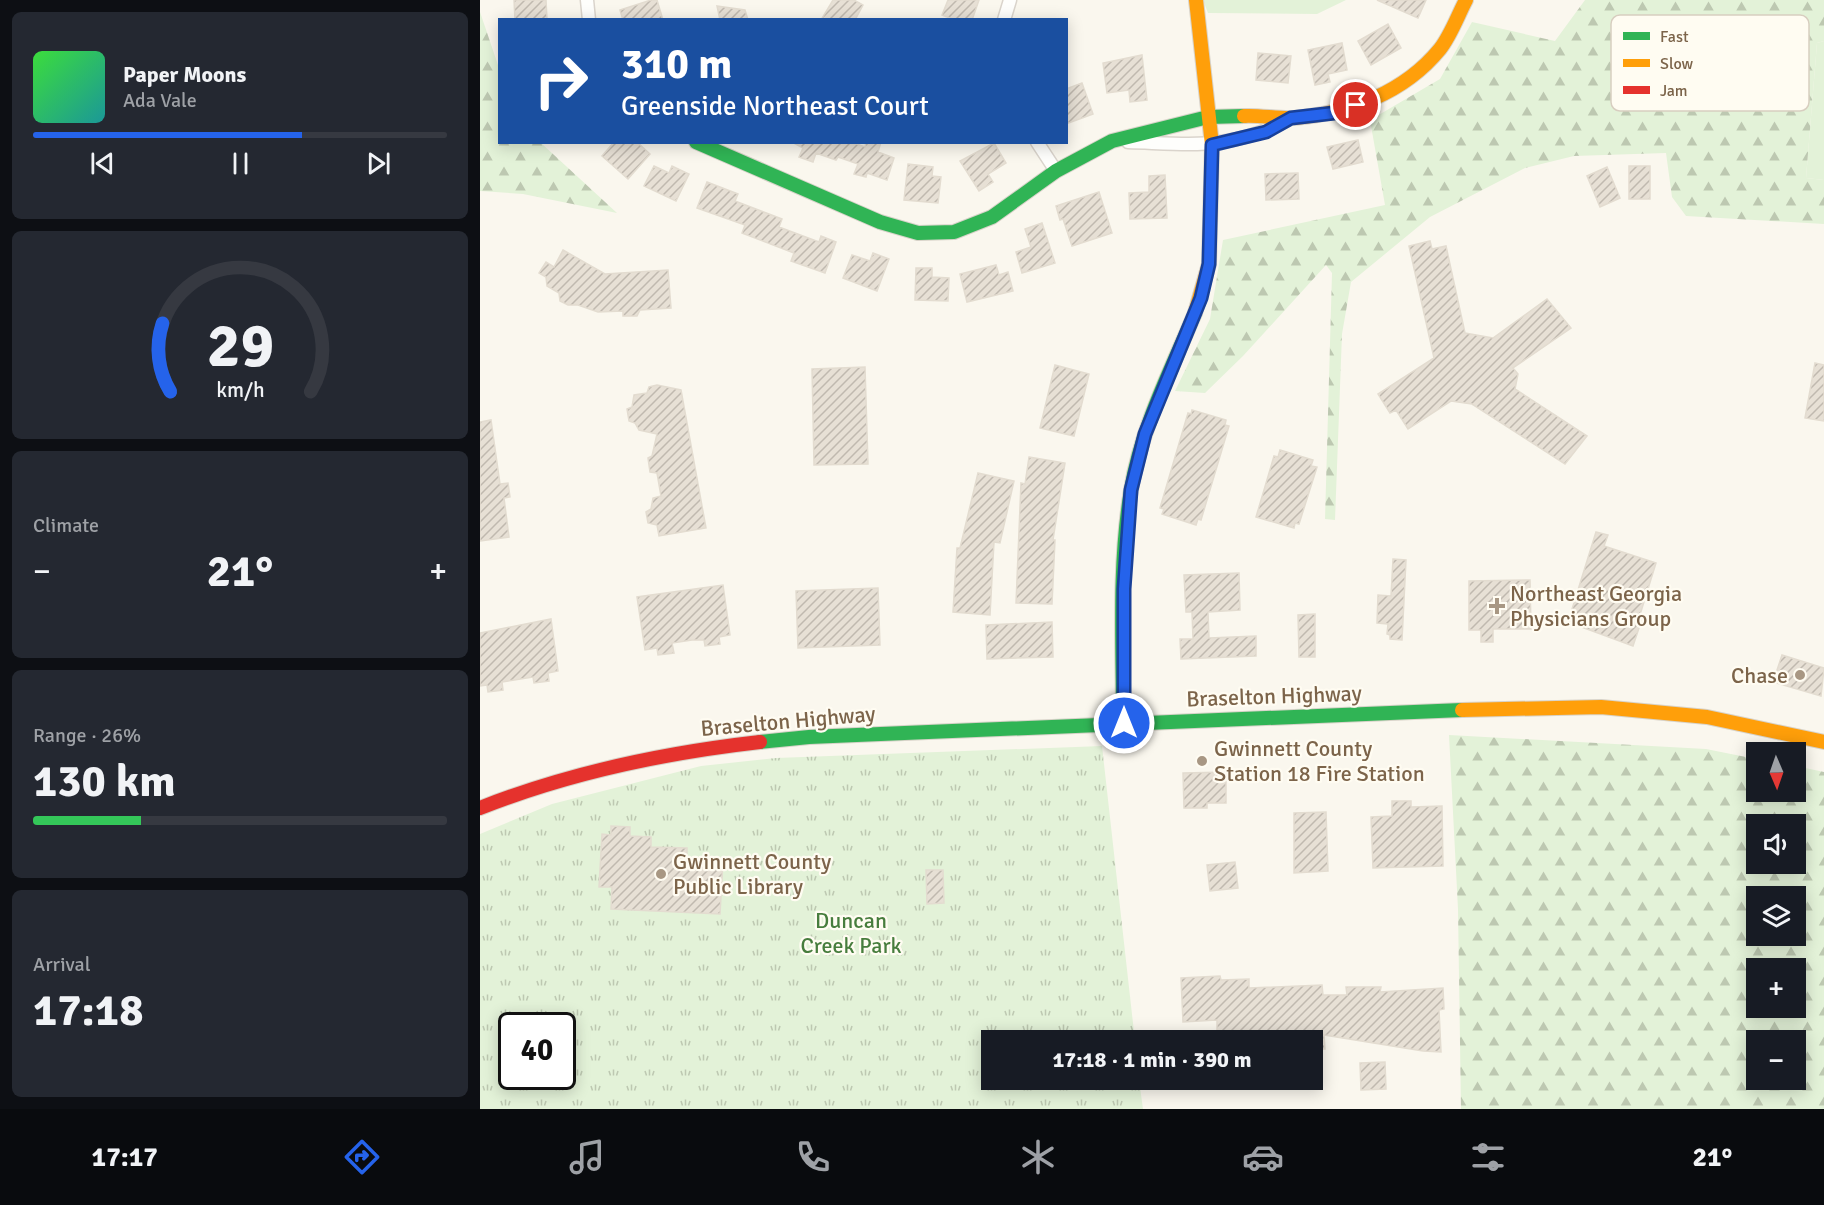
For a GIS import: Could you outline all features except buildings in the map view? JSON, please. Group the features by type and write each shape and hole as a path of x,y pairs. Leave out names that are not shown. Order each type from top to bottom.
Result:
{"street":[{"path":"587,0 589,18"},
{"path":"1005,18 1010,0"},
{"path":"1124,723 1124,589 1131,490 1145,434 1201,298 1209,264 1212,145 1196,0"},
{"path":"701,144 880,222 918,233 954,232 992,218 1056,171 1112,141 1208,117 1260,115 1291,118 1334,113 1378,98 1411,77 1441,48 1466,0"},
{"path":"1112,141 1212,145 1266,132 1291,118"},
{"path":"1038,144 1056,171"},
{"name":"Braselton Highway","path":"480,808 518,793 601,768 690,750 809,737 1124,723 1601,707 1707,717 1824,742"}],"green space":[{"path":"1203,0 1346,0 1317,14 1208,13"},
{"path":"1585,0 1824,0 1824,41 1817,43 1806,178 1824,180 1824,224 1686,216 1672,197 1666,153 1574,156 1525,168 1430,217 1351,282 1342,334 1335,520 1325,519 1332,273 1326,265 1243,356 1205,393 1175,391 1210,319 1223,240 1385,205 1370,120 1440,79 1472,22 1555,41"},
{"path":"480,12 498,65 498,144 542,144 617,213 523,194 480,191"},
{"path":"1824,41 1824,180 1806,178 1817,43"},
{"path":"1449,735 1706,749 1746,757 1746,802 1806,802 1806,768 1824,772 1824,1109 1461,1109 1458,909"},
{"name":"Duncan Creek Park","path":"1102,746 1134,1030 981,1030 981,1090 1140,1090 1143,1109 480,1109 480,834 552,804 701,766 776,758"}],"traffic: fast":[{"path":"701,144 880,222 918,233 954,232 992,217 1056,171 1112,141 1208,117 1244,116"},
{"path":"1123,724 1124,548 1131,490 1149,422 1195,313"},
{"path":"760,742 809,737 1462,710"}],"traffic: slow":[{"path":"1195,313 1209,264 1212,145 1196,0"},
{"path":"1244,116 1294,118 1315,115 1355,106 1393,89 1410,78 1440,49 1466,0"},
{"path":"1462,710 1601,707 1707,717 1824,742"}],"traffic: jam":[{"path":"480,808 583,774 653,758 760,742"}],"place":[{"name":"Northeast Georgia Physicians Group","path":"1497,606"},
{"name":"Chase","path":"1800,675"},
{"name":"Gwinnett County Station 18 Fire Station","path":"1202,761"},
{"name":"Gwinnett County Public Library","path":"661,874"}],"route":[{"path":"1124,723 1124,589 1131,490 1145,434 1201,298 1209,264 1212,145 1266,132 1291,118 1334,113 1356,105"}]}
